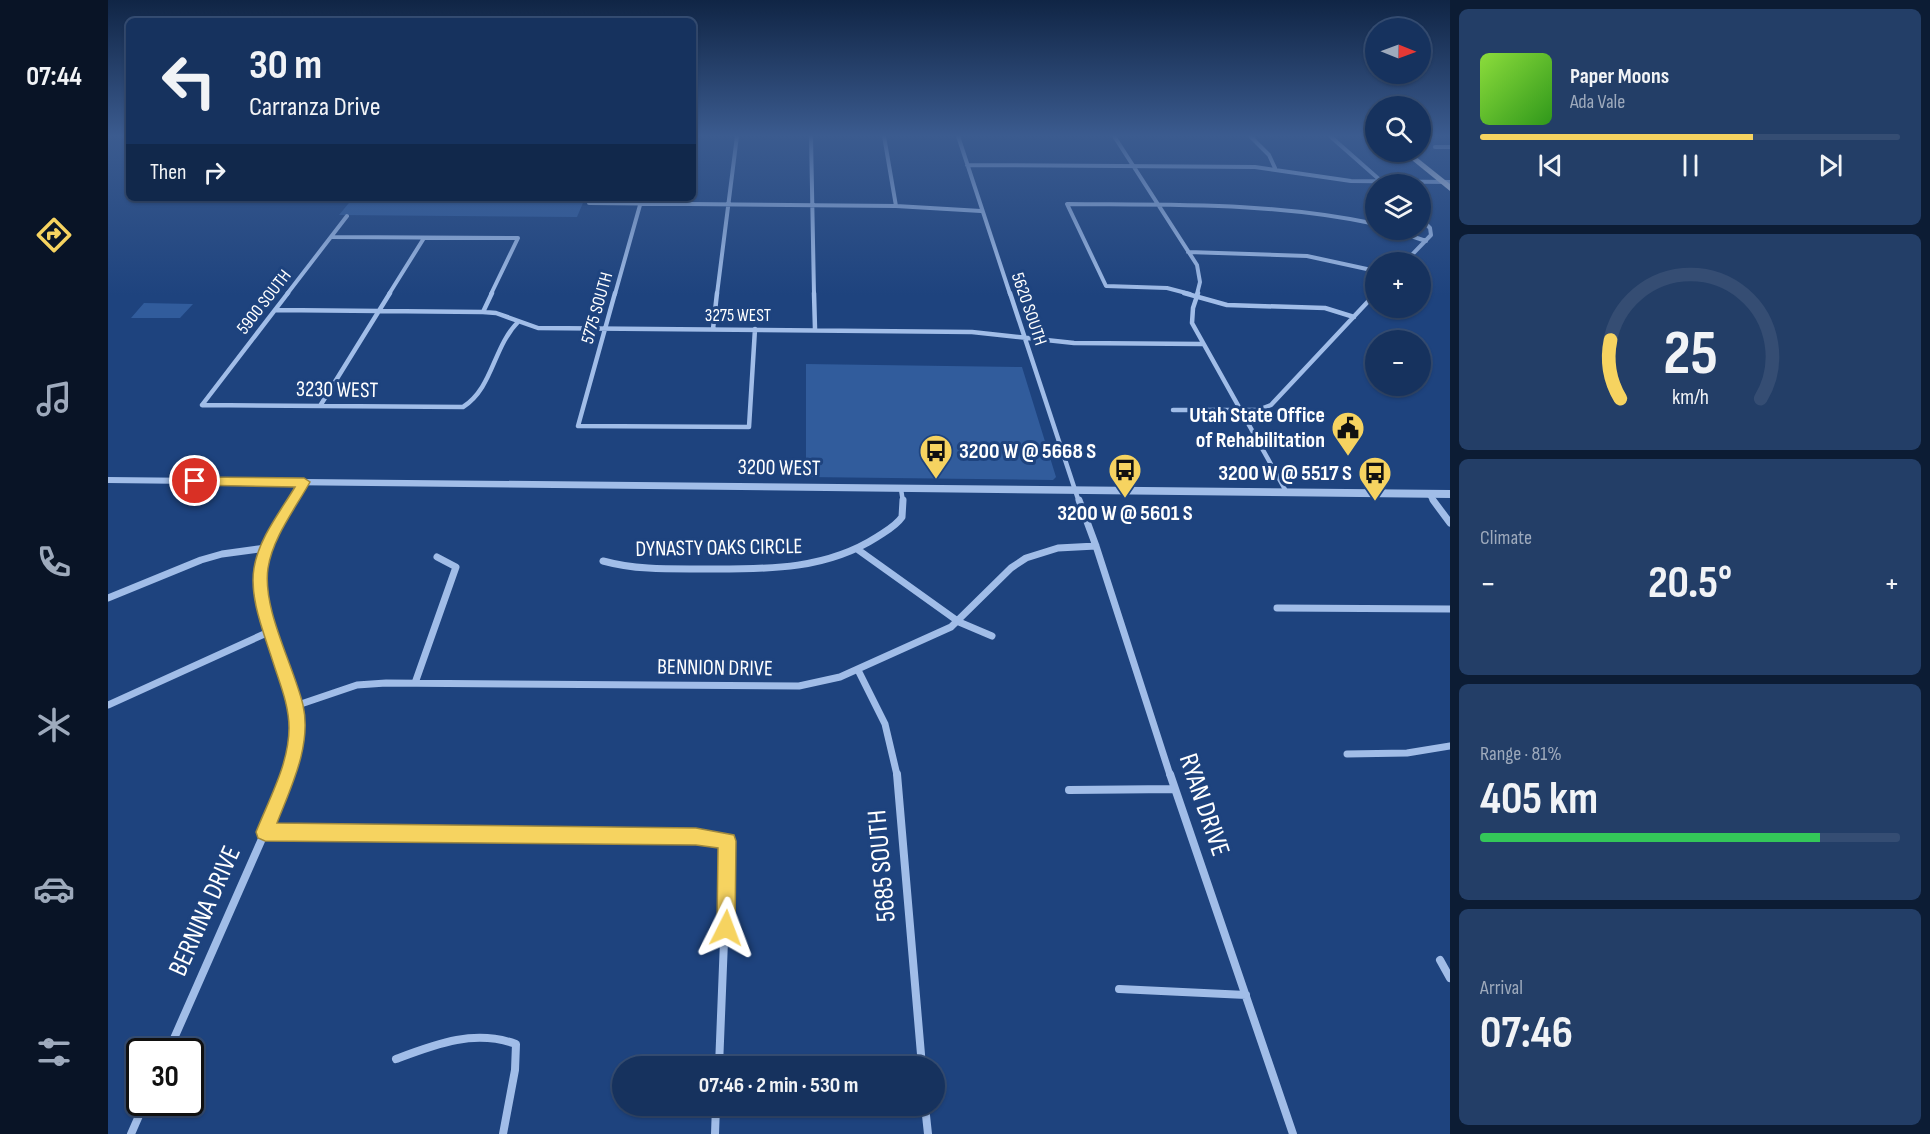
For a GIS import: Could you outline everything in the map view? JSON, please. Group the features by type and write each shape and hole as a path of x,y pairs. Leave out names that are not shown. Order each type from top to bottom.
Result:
{"street":[{"path":"713,329 731,189"},
{"path":"813,189 814,329"},
{"path":"893,189 896,206"},
{"name":"5620 SOUTH","path":"974,189 1075,490"},
{"path":"1148,189 1202,277 1198,297 1190,314 1192,323 1287,493"},
{"path":"589,203 641,201 813,204 981,211"},
{"name":"5775 SOUTH","path":"641,201 578,426 749,427 755,329"},
{"path":"1354,317 1324,308 1238,306 1167,288 1107,286 1068,204 1283,207 1365,221"},
{"name":"5900 SOUTH","path":"202,405 347,216"},
{"path":"332,237 518,238 483,312"},
{"path":"320,406 424,238"},
{"path":"1415,252 1426,241 1423,240"},
{"path":"1188,252 1292,253 1342,261 1365,268"},
{"path":"1173,410 1258,410 1271,405 1365,305"},
{"name":"3275 WEST","path":"275,310 483,312 496,313 538,327 972,332 1074,343 1202,344"},
{"name":"3230 WEST","path":"202,405 453,408 472,404 478,396 503,336 518,322"},
{"name":"3200 WEST","path":"108,480 1450,494"},
{"name":"BERNINA DRIVE","path":"174,1038 265,832 291,764 297,730 295,706 271,632 260,586 261,567 266,548 304,482"},
{"name":"DYNASTY OAKS CIRCLE","path":"603,561 636,568 777,570 819,563 857,549 899,521 903,513 901,489"},
{"name":"RYAN DRIVE","path":"1075,490 1096,546 1175,789 1293,1134"},
{"path":"1428,494 1450,523"},
{"name":"BENNION DRIVE","path":"295,706 357,685 415,683 785,687 813,684 858,670 959,622 1011,568 1026,558 1058,548 1096,546"},
{"path":"108,598 201,560 222,554 266,548"},
{"path":"857,549 959,622 992,636"},
{"path":"415,683 456,567 437,557"},
{"path":"1277,608 1450,609"},
{"path":"108,705 271,632"},
{"name":"5685 SOUTH","path":"858,670 885,724 896,764 921,1056"},
{"path":"1347,754 1407,753 1450,746"},
{"path":"1069,790 1175,789"},
{"path":"265,832 696,836 728,841 729,882 719,1056"},
{"path":"1440,960 1450,978"},
{"path":"1119,990 1246,994"},
{"path":"396,1059 445,1041 481,1036 501,1036 516,1044 515,1070 503,1134"},
{"path":"131,1134 139,1116"},
{"path":"715,1134 716,1116"},
{"path":"926,1116 928,1134"}],"shaded area":[{"path":"351,201 584,201 577,217 339,215"},
{"path":"144,303 193,304 180,318 131,318"},
{"path":"806,364 1022,367 1056,477 1053,480 806,477"}],"place":[{"name":"Utah State Office of Rehabilitation","path":"1348,457"},
{"name":"3200 W @ 5668 S","path":"936,480"},
{"name":"3200 W @ 5601 S","path":"1125,499"},
{"name":"3200 W @ 5517 S","path":"1375,502"}],"route":[{"path":"195,481 304,482 266,548 261,567 260,586 271,632 295,706 297,730 291,764 265,832 696,836 728,841 729,882 726,928"}]}
